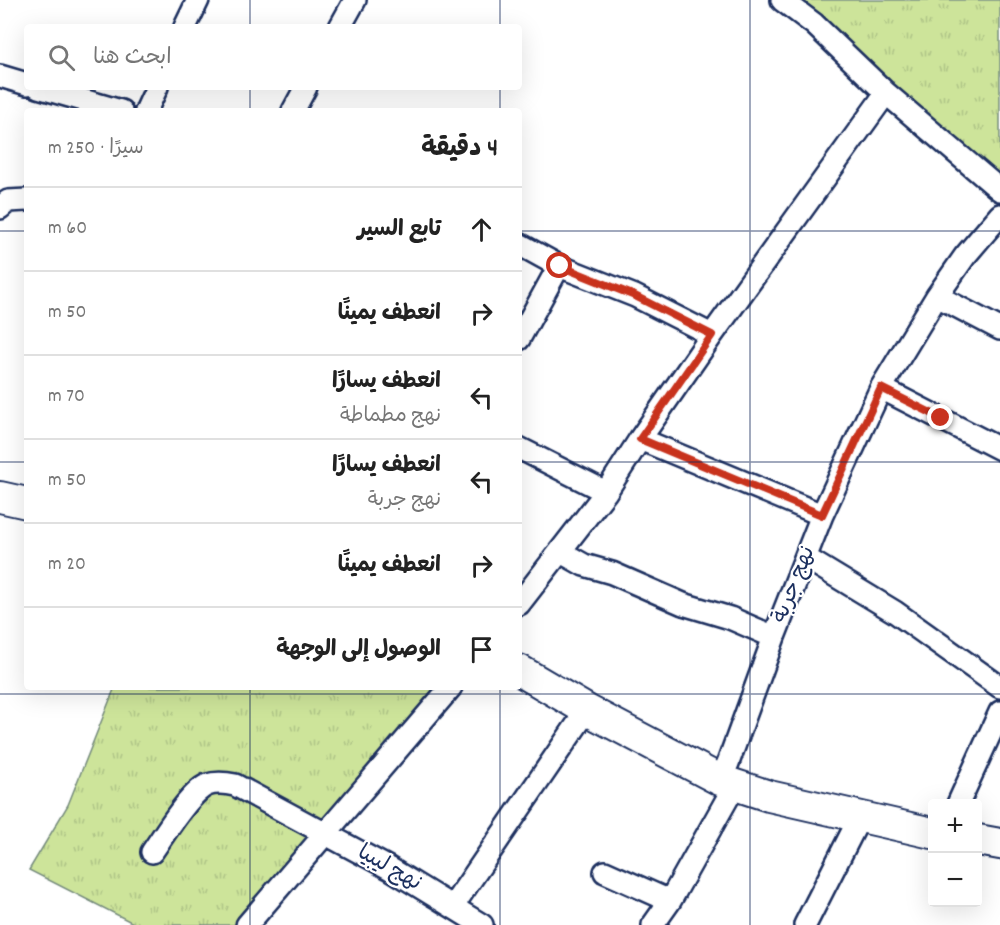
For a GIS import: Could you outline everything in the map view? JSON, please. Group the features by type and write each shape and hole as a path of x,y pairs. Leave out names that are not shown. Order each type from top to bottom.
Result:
{"main road":[{"path":"0,497 24,502"},
{"path":"522,672 587,710 728,782 770,796 928,832"},
{"path":"982,841 1000,844"}],"street":[{"path":"186,24 198,0"},
{"path":"342,24 355,0"},
{"path":"782,0 814,24 886,93 1000,190"},
{"path":"0,76 24,83"},
{"path":"48,90 111,108"},
{"path":"147,108 156,90"},
{"path":"295,108 304,90"},
{"path":"522,600 606,492 712,335 886,93"},
{"path":"0,208 8,201 24,200"},
{"name":"نهج جربة","path":"653,925 670,901 728,782 728,763 774,637 822,515 881,388 937,296 965,256 1000,215"},
{"path":"522,246 560,266 635,296 712,335"},
{"path":"522,334 560,266"},
{"path":"937,296 1000,329"},
{"path":"881,388 1000,449"},
{"path":"640,439 822,515"},
{"path":"522,450 606,492"},
{"path":"561,552 584,565 612,573 683,604 730,618 774,637"},
{"path":"806,558 895,612 1000,687"},
{"path":"247,925 448,690"},
{"path":"454,914 587,710"},
{"path":"960,799 1000,712"},
{"name":"نهج ليبيا","path":"152,852 194,794 208,785 224,783 235,785 326,834 454,914 483,925"},
{"path":"805,925 860,817"},
{"path":"605,872 670,901"}],"green space":[{"path":"775,0 1000,0 1000,184"},
{"path":"114,690 445,690 239,925 137,925 29,870 68,805"}],"route":[{"path":"560,266 635,296 712,335 640,439 822,515 881,388 941,418"}]}
